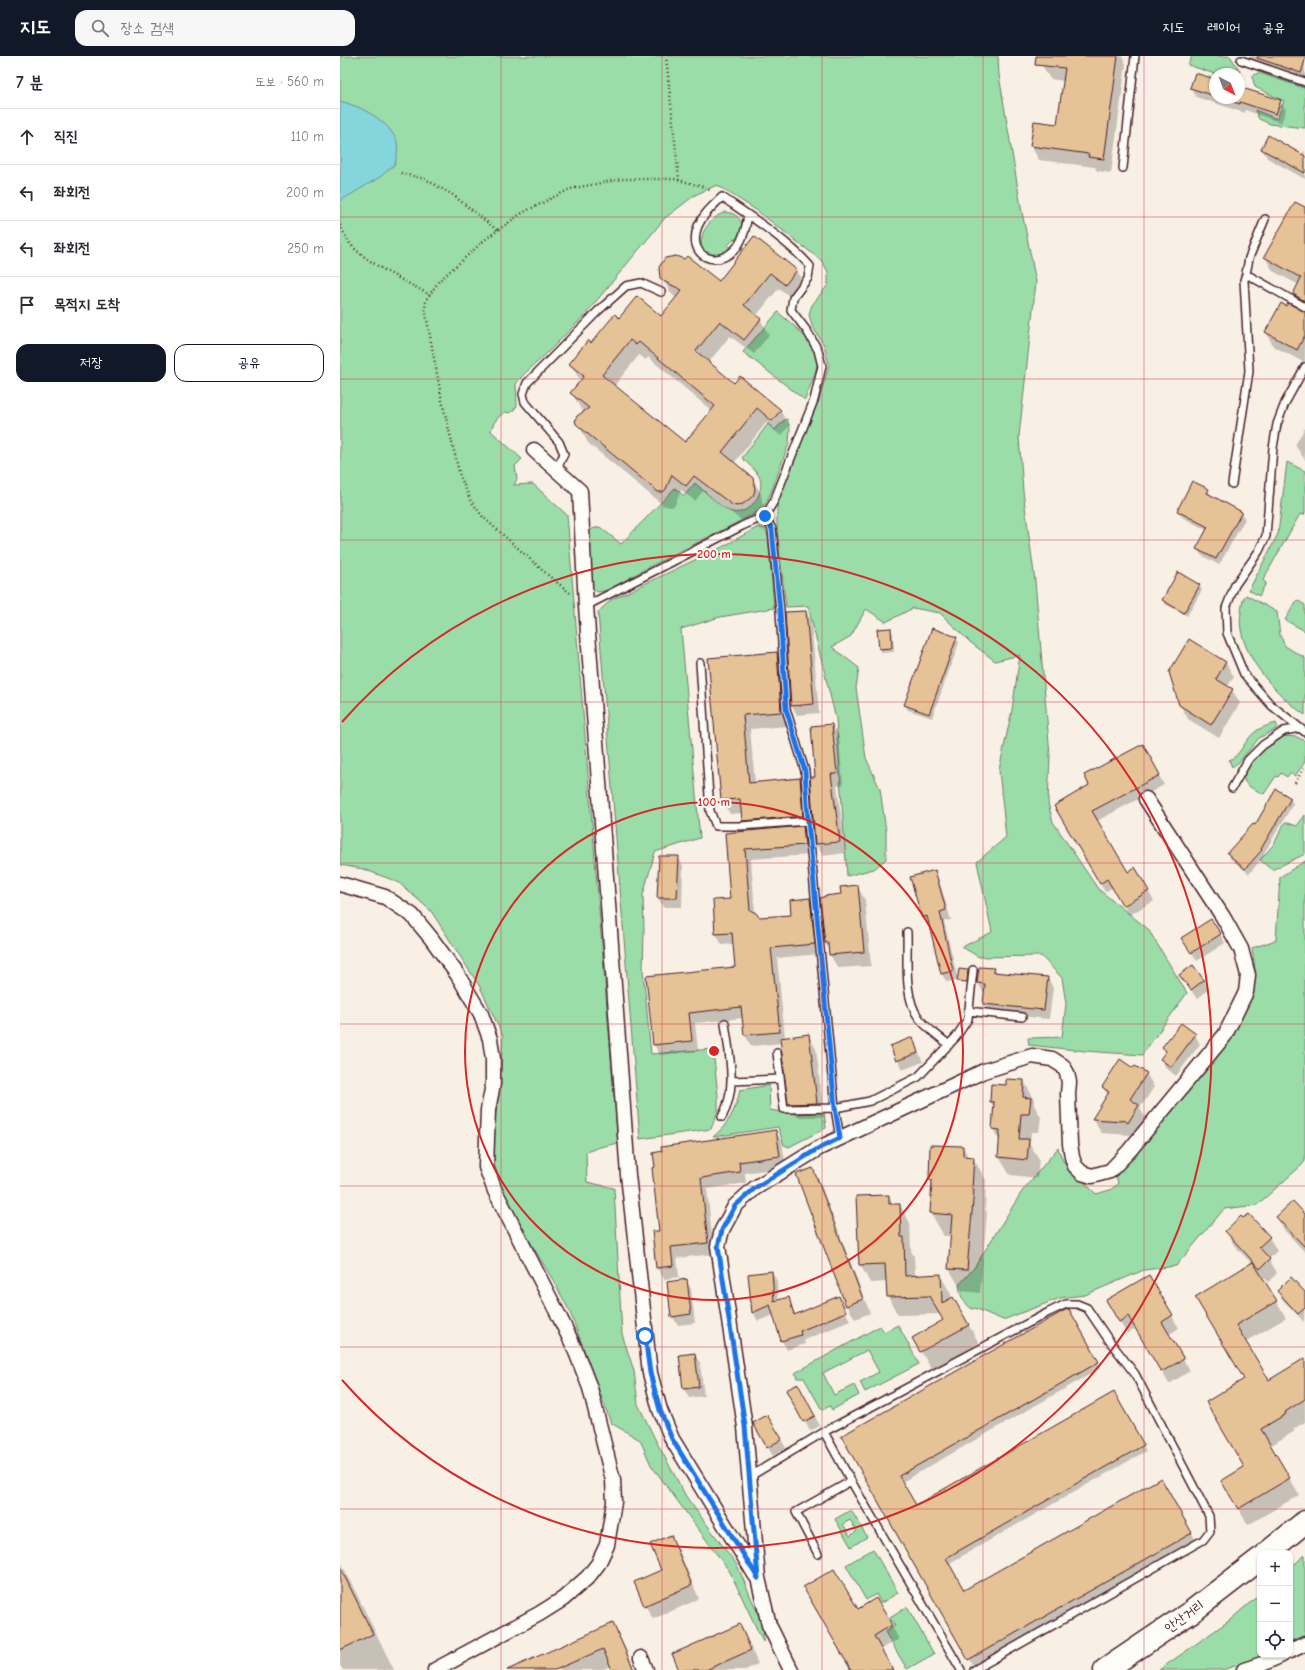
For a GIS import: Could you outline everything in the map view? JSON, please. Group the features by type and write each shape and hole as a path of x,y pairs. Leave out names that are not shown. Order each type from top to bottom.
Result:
{"main road":[{"path":"1271,1550 1305,1522"},
{"name":"안산거리","path":"1105,1670 1194,1610 1257,1561"}],"street":[{"path":"534,450 580,491 586,606 628,1175 650,1373 660,1410 672,1439 758,1578"},
{"path":"791,1670 770,1624 758,1578 745,1426 718,1246 722,1230 735,1206 755,1188 819,1148 984,1070 1032,1056 1052,1059 1062,1066 1067,1073 1069,1082 1070,1144 1075,1166 1082,1173 1092,1176 1101,1175 1110,1171 1129,1152 1225,1035 1246,992 1248,976 1241,949 1223,918 1146,799"},
{"path":"340,884 385,896 412,915 457,974 481,1014 490,1039 493,1058 493,1084 488,1110 486,1167 495,1191 574,1347 590,1388 613,1480 614,1502 607,1545 598,1564 588,1577 575,1590 545,1610 435,1670"},
{"path":"1293,1650 1305,1644"},
{"path":"1244,1670 1264,1667 1278,1658"}],"lane":[{"path":"1123,168 1135,56"},
{"path":"1241,60 1305,82"},
{"path":"586,606 742,526 765,516 774,501 814,400 822,366 818,350 807,331 791,310 793,298 808,278 810,266 802,256 748,215 722,197 707,211 698,226 696,244 699,252 706,258 720,258 728,255 737,248 745,230 748,215"},
{"path":"1232,484 1249,370 1244,280 1249,258 1266,219"},
{"path":"1246,274 1305,307"},
{"path":"556,470 564,454 559,442 525,402 523,394 527,383 598,311 626,286 641,283 661,292"},
{"path":"1302,730 1272,705 1244,674 1226,633 1226,608 1235,585 1258,551 1266,536 1273,448 1277,424 1285,403 1305,367"},
{"path":"765,516 772,529 780,611 786,709 805,771 808,821 835,1108 840,1138"},
{"path":"700,663 710,811 716,826 740,826 808,821"},
{"path":"1232,788 1248,760 1262,745 1284,731 1302,730"},
{"path":"907,932 908,992 912,1009 919,1019 949,1045"},
{"path":"777,1053 784,1109 835,1108 870,1101 918,1077 949,1045 968,1019 973,970"},
{"path":"968,1011 1022,1017"},
{"path":"722,1118 728,1106 732,1081 725,1023"},
{"path":"732,1081 780,1079"},
{"path":"749,1477 824,1432 1066,1304 1077,1304 1087,1308 1108,1339 1135,1374 1210,1516 1210,1531 1203,1540 974,1670"},
{"path":"824,1432 961,1670"},
{"path":"818,1554 796,1512 851,1481"}],"path":[{"path":"666,56 679,180"},
{"path":"401,173 425,179 452,195 497,230"},
{"path":"586,606 549,576 483,517 471,501 460,476 442,401 425,309 426,300 439,281 497,230 522,213 570,189 621,179 674,179 701,186 722,197"},
{"path":"340,225 346,238 354,249 384,269 430,295"},
{"path":"1295,782 1305,766"}],"green space":[{"path":"340,56 998,56 999,75 1021,207 1036,282 1019,436 1023,491 1035,581 1050,755 1048,803 1053,822 1098,889 1148,929 1187,993 1142,1055 1029,1045 1028,1038 1062,1037 1066,1004 1062,978 1041,956 979,957 962,947 992,932 977,862 1006,837 999,770 1012,710 1020,655 995,661 970,642 940,613 913,608 886,622 866,609 851,636 832,647 859,668 856,688 866,758 880,789 886,831 886,859 874,869 847,876 836,719 808,606 786,607 777,530 777,504 820,397 829,365 824,345 812,326 809,314 812,305 828,285 828,272 822,261 756,210 717,185 695,195 665,218 584,316 524,374 516,384 517,406 511,413 505,412 498,418 494,422 491,431 522,459 515,466 517,479 514,485 533,484 567,515 618,1143 586,1152 587,1182 614,1188 622,1334 634,1371 638,1404 687,1498 737,1565 764,1628 763,1642 730,1572 651,1465 640,1440 611,1423 570,1312 553,1280 509,1207 494,1167 493,1130 499,1094 503,1036 480,987 431,911 398,882 363,869 340,865"},
{"path":"1192,56 1230,56 1238,68 1209,68 1209,72 1188,65"},
{"path":"1260,72 1305,88 1305,128 1270,124 1259,119 1255,110 1277,119 1284,101 1255,87 1252,76"},
{"path":"725,212 736,216 743,225 740,239 734,239 728,245 730,250 718,254 709,254 703,250 701,243 702,235 714,218"},
{"path":"778,312 804,335 814,349 817,365 805,400 743,352"},
{"path":"787,419 790,428 789,443 772,490 762,510 647,568 608,590 598,592 593,589 591,585 588,533 592,529 600,527 621,544 675,488 684,496 695,483 729,511 743,511 749,508 758,496 761,482 757,473 742,458 768,424 775,430 783,421"},
{"path":"1287,462 1305,471 1305,512 1304,515 1300,514 1263,580 1266,583 1259,596 1249,590 1278,534"},
{"path":"758,527 765,529 768,536 774,608 720,617 681,629 700,838 655,852 643,895 643,970 651,1054 713,1049 718,1096 718,1111 711,1129 640,1139 598,612 611,600 724,546"},
{"path":"1246,595 1277,612 1280,635 1285,646 1305,658 1305,715 1270,684 1251,656 1244,641 1241,627 1242,605"},
{"path":"1297,600 1305,605 1305,631 1285,620"},
{"path":"1276,723 1278,728 1259,738 1239,762 1232,767 1229,760 1236,755 1251,735 1265,726"},
{"path":"1284,736 1297,737 1305,741 1305,762 1295,776 1290,773 1287,777 1281,773 1278,777 1276,776 1264,794 1247,785 1244,780 1244,774 1247,767 1258,755"},
{"path":"1305,815 1305,854 1272,870 1260,860 1274,844 1285,822 1297,826"},
{"path":"1305,861 1305,1161 1257,1205 1224,1209 1176,1266 1144,1270 1085,1295 1060,1298 1003,1320 975,1308 972,1309 962,1298 959,1285 974,1268 1023,1190 1058,1148 1063,1161 1096,1194 1110,1190 1118,1184 1116,1175 1219,1055 1239,1022 1252,989 1255,969 1252,948 1276,940 1280,877"},
{"path":"769,1085 770,1110 794,1114 824,1112 826,1128 789,1147 784,1145 778,1127 713,1137 719,1132 731,1116 740,1090"},
{"path":"898,1325 919,1364 865,1392 860,1382 879,1372 867,1350 823,1373 834,1395 854,1385 859,1395 832,1410 830,1406 822,1410 804,1378 797,1378 795,1373 880,1326 884,1332"},
{"path":"851,1510 867,1537 851,1547 835,1519","holes":["850,1520 857,1531 850,1536 843,1524"]},
{"path":"873,1549 898,1593 881,1603 876,1594 866,1600 846,1565"},
{"path":"1305,1555 1305,1640 1293,1645 1293,1586 1293,1565"},
{"path":"1257,1597 1257,1658 1260,1658 1222,1670 1159,1670 1230,1620"},
{"path":"907,1607 934,1654 907,1669 885,1632 895,1626 890,1618"}],"water":[{"path":"340,101 364,110 379,119 386,125 396,139 398,148 395,164 380,177 340,201"}],"building":[{"path":"1036,56 1118,56 1104,159 1088,157 1089,154 1030,146 1034,121 1057,124 1065,68 1035,65"},
{"path":"1258,56 1305,56 1305,60 1301,73 1257,58"},
{"path":"1195,73 1209,77 1209,94 1190,88"},
{"path":"1245,89 1281,100 1276,114 1245,104"},
{"path":"1268,135 1305,156 1305,173 1261,149"},
{"path":"1295,202 1305,207 1305,301 1293,294 1301,278 1264,257"},
{"path":"754,236 797,270 785,285 770,273 744,305 761,319 744,340 720,321 696,351 734,383 740,376 781,410 772,421 757,408 722,452 753,478 755,490 753,496 743,504 737,506 731,504 694,476 686,486 672,475 666,489 663,492 658,492 576,424 575,420 577,416 589,408 570,393 584,376 569,364 588,340 591,343 615,314 619,318 637,296 661,316 682,290 660,278 659,267 665,258 676,256 684,259 687,256 719,281","holes":["630,340 636,345 639,342 715,406 685,442 602,375"]},
{"path":"1281,303 1286,306 1288,303 1305,312 1305,335 1297,350 1265,332"},
{"path":"1192,481 1209,489 1207,493 1242,512 1216,559 1196,549 1208,527 1177,511"},
{"path":"1178,572 1200,585 1184,613 1162,600"},
{"path":"806,611 814,704 791,706 785,612"},
{"path":"891,628 892,648 879,649 877,629"},
{"path":"932,628 957,637 929,714 904,705"},
{"path":"1189,639 1226,662 1216,679 1233,689 1211,725 1179,705 1169,672"},
{"path":"777,652 781,712 743,715 749,783 800,778 803,816 742,821 740,799 721,800 708,658"},
{"path":"832,724 837,774 831,774 840,842 815,844 810,777 815,777 811,726"},
{"path":"1143,744 1160,775 1092,811 1128,872 1135,867 1149,891 1123,906 1107,879 1100,884 1054,806 1089,785 1084,775"},
{"path":"1276,789 1291,798 1261,849 1262,850 1245,869 1227,853 1253,824 1255,825"},
{"path":"803,826 805,845 745,849 750,910 756,913 759,917 791,915 790,900 810,898 815,944 771,948 780,1032 744,1035 741,1007 689,1013 692,1041 653,1045 646,976 735,967 732,933 715,934 713,900 730,899 725,833"},
{"path":"659,856 679,856 677,898 657,898"},
{"path":"935,870 946,910 940,912 953,971 941,974 927,916 922,918 910,877"},
{"path":"858,885 864,952 829,955 828,943 825,943 820,898 824,896 841,894 840,887"},
{"path":"1211,919 1221,934 1191,953 1181,938"},
{"path":"1193,965 1204,980 1191,990 1179,975"},
{"path":"979,967 994,968 993,972 1048,977 1044,1010 983,1004 985,984 977,983"},
{"path":"959,969 968,970 967,982 957,981"},
{"path":"1181,1023 1196,1034 1171,1067 1160,1059 1166,1051 1162,1047"},
{"path":"809,1034 817,1103 788,1104 780,1038"},
{"path":"913,1037 918,1053 896,1061 890,1046"},
{"path":"1120,1059 1133,1068 1135,1066 1147,1073 1130,1099 1139,1105 1128,1123 1124,1120 1092,1119 1109,1092 1102,1087"},
{"path":"1006,1079 1024,1080 1023,1097 1031,1098 1029,1114 1021,1114 1019,1139 1029,1139 1027,1160 998,1157 1000,1130 992,1129 994,1102 990,1102 991,1084 1006,1085"},
{"path":"776,1130 780,1156 739,1162 740,1172 701,1178 708,1243 671,1247 673,1266 656,1268 652,1231 659,1231 652,1168 655,1167 653,1153 662,1151 661,1147"},
{"path":"930,1145 963,1146 963,1156 974,1157 972,1189 974,1189 967,1270 948,1269 952,1215 930,1213 932,1180 929,1180"},
{"path":"813,1168 863,1299 846,1306 796,1174"},
{"path":"889,1195 889,1204 900,1204 901,1237 904,1237 905,1276 941,1274 942,1303 953,1297 969,1325 920,1352 912,1338 943,1320 929,1296 887,1297 885,1264 859,1265 856,1196"},
{"path":"1293,1201 1305,1214 1305,1247 1276,1217"},
{"path":"1249,1214 1270,1237 1259,1247 1270,1259 1260,1269 1225,1231 1241,1216 1243,1218"},
{"path":"1253,1262 1277,1301 1236,1325 1269,1380 1305,1358 1305,1399 1285,1412 1286,1414 1261,1429 1290,1478 1238,1509 1221,1481 1244,1467 1206,1402 1244,1379 1195,1297"},
{"path":"772,1271 774,1301 789,1297 794,1315 839,1296 846,1312 800,1331 801,1335 781,1341 770,1305 752,1313 748,1274"},
{"path":"1149,1275 1173,1315 1162,1322 1184,1359 1161,1372 1128,1316 1119,1322 1106,1300"},
{"path":"1291,1277 1305,1292 1305,1308 1298,1314 1277,1291"},
{"path":"687,1279 691,1314 671,1317 667,1282"},
{"path":"1069,1309 1099,1362 899,1476 916,1505 1114,1392 1144,1445 946,1558 964,1590 1161,1478 1192,1533 968,1660 841,1436"},
{"path":"695,1353 699,1387 683,1389 679,1355"},
{"path":"798,1384 815,1416 803,1422 786,1390"},
{"path":"767,1415 782,1439 767,1448 753,1423"},
{"path":"671,1535 692,1585 644,1606 634,1582 661,1570 650,1544"},
{"path":"340,1567 373,1634 340,1650"},
{"path":"834,1569 858,1609 876,1598 892,1625 874,1636 893,1670 851,1670 803,1587"},
{"path":"613,1623 634,1670 612,1670 603,1649 555,1670 507,1670"},
{"path":"740,1624 751,1650 706,1670 679,1670 672,1654"}],"route":[{"path":"645,1336 650,1373 660,1410 672,1439 758,1578 745,1426 718,1246 722,1230 735,1206 755,1188 819,1148 840,1138 835,1108 808,821 805,771 786,709 780,611 772,529 765,516"}]}
